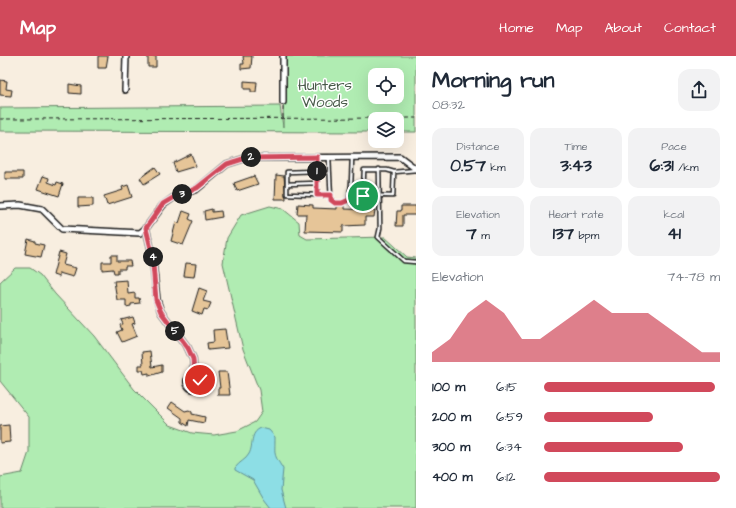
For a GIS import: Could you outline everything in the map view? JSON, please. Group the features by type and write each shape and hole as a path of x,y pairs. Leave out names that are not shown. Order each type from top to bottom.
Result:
{"street":[{"path":"124,90 126,56"},
{"path":"283,56 283,102"},
{"path":"0,206 20,205 42,209 62,230 140,233 146,228 163,204 197,188 227,164 246,158 400,157 414,166 416,170"},
{"path":"146,228 152,253 156,300 161,312 188,348 193,359 194,375"}],"lane":[{"path":"317,157 317,195"},
{"path":"330,157 331,200 335,203 342,203 349,200 352,157"},
{"path":"363,196 364,170 379,169 394,172 416,170"},
{"path":"379,169 380,228 378,238 404,261 416,262"},
{"path":"317,172 287,172 287,194 331,195"},
{"path":"350,195 393,196 394,172"},
{"path":"287,184 317,183"}],"path":[{"path":"283,102 283,119"},
{"path":"0,119 416,118"}],"green space":[{"name":"Hunters Woods","path":"284,56 416,56 416,132 404,132 404,112 368,112 368,132 0,131 0,108 280,106 283,127"},
{"path":"270,206 283,209 299,222 300,235 307,239 385,237 407,257 416,258 416,508 0,508 0,477 22,473 29,452 29,417 0,381 0,282 15,268 30,268 40,275 55,294 94,336 134,389 170,425 192,433 214,435 237,431 255,422 262,412 259,390 243,349 223,263 227,238 241,215"}],"water":[{"path":"261,428 269,430 275,437 275,454 283,469 281,490 286,508 271,508 253,480 235,470 235,468 249,454 253,436 257,430"}],"building":[{"path":"98,56 108,56 106,68 98,68"},
{"path":"148,56 156,56 156,67 148,67"},
{"path":"243,56 252,56 251,68 241,69 241,64 244,64"},
{"path":"0,80 7,81 6,89 12,90 11,96 0,95"},
{"path":"244,81 257,82 256,92 251,92 251,89 244,89"},
{"path":"69,84 81,86 81,94 69,93"},
{"path":"191,154 196,166 176,172 173,163"},
{"path":"155,167 160,174 144,184 140,178"},
{"path":"5,172 23,172 23,179 5,179"},
{"path":"276,175 284,176 286,199 275,199"},
{"path":"43,176 49,178 48,182 56,185 57,182 63,184 59,196 38,189"},
{"path":"254,176 258,184 237,191 234,183"},
{"path":"128,185 132,197 107,205 104,196 123,190 122,187"},
{"path":"78,198 93,198 93,206 78,207"},
{"path":"298,204 313,205 313,208 337,209 337,206 344,205 344,209 375,210 374,217 365,217 365,225 343,226 343,232 305,231 306,214 297,214"},
{"path":"401,206 416,206 416,215 403,215 403,226 396,226 397,211 401,211"},
{"path":"212,209 212,212 221,211 222,217 205,220 204,211"},
{"path":"183,211 191,214 189,219 193,221 183,245 171,241 176,222 179,223"},
{"path":"28,239 35,241 35,243 44,245 41,257 25,254"},
{"path":"59,252 66,254 63,265 76,268 73,277 59,273 59,277 53,275"},
{"path":"111,255 117,255 117,261 130,261 131,266 125,266 125,269 118,269 118,273 114,273 113,269 102,270 102,262 111,262"},
{"path":"186,263 196,264 194,277 184,276"},
{"path":"127,280 128,294 135,293 135,298 139,298 140,303 131,304 131,306 126,307 126,300 117,300 114,281"},
{"path":"199,288 207,291 203,301 211,303 208,310 204,309 202,315 192,311"},
{"path":"133,317 135,323 132,324 137,336 122,342 117,332 122,330 120,325 123,324 121,320"},
{"path":"225,329 228,348 208,350 207,343 214,342 213,330"},
{"path":"150,351 152,367 162,365 162,372 149,376 149,373 144,374 143,370 139,370 139,365 143,365 142,352"},
{"path":"218,372 227,372 230,395 218,395 218,388 220,388"},
{"path":"172,402 185,411 189,410 192,414 205,417 204,423 189,420 188,426 182,422 182,418 168,408"},
{"path":"9,425 10,442 0,443 0,426"}],"route":[{"path":"200,380 194,375 193,359 188,348 161,312 156,300 152,253 146,228 152,217 163,204 197,188 227,164 246,158 317,157 317,195 331,195 331,200 335,203 342,203 349,200 350,195 363,196"}]}
